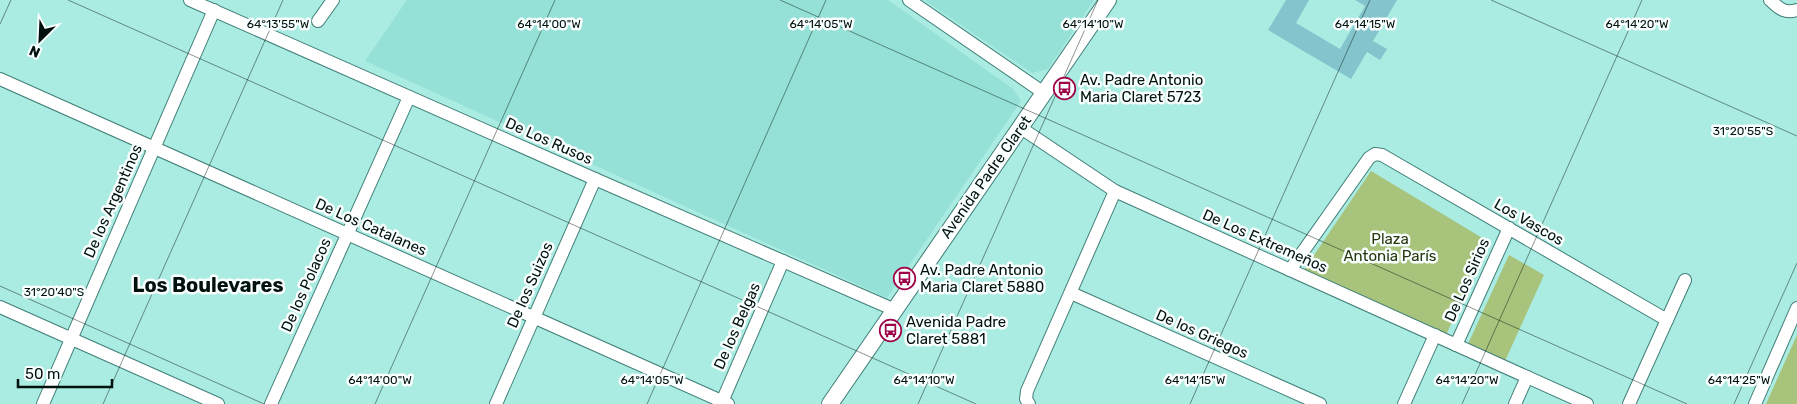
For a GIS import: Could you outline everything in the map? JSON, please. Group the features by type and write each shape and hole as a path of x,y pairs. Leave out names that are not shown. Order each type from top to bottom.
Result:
{"main road":[{"name":"Avenida Padre Claret","path":"830,404 1108,0"}],"street":[{"name":"De Los Rusos","path":"190,0 595,180 895,310"},
{"path":"318,21 333,0"},
{"path":"909,0 1044,93"},
{"path":"1770,0 1781,10 1787,12 1797,10"},
{"name":"De los Argentinos","path":"43,404 214,10"},
{"name":"De Los Catalanes","path":"0,80 724,403"},
{"name":"De los Polacos","path":"271,404 409,97"},
{"name":"De Los Extremeños","path":"1021,128 1115,191 1587,404"},
{"name":"Los Vascos","path":"1290,270 1369,158 1375,154 1382,155 1667,320"},
{"name":"De los Suizos","path":"496,404 595,180"},
{"path":"1028,402 1028,391 1115,191"},
{"name":"De Los Sirios","path":"1456,345 1509,228"},
{"name":"De los Belgas","path":"724,403 784,261"},
{"path":"1629,404 1685,280"},
{"name":"De los Griegos","path":"1071,293 1320,404"},
{"path":"0,307 218,404"},
{"path":"1755,404 1797,308"},
{"name":"De Los Sirios","path":"1404,404 1435,335"},
{"path":"1515,404 1527,377"}],"shaded area":[{"path":"407,0 888,0 1013,89 1021,101 887,298 365,61"},
{"path":"924,0 1094,0 1048,69 1032,73"}],"green space":[{"name":"Plaza Antonia París","path":"1371,171 1489,242 1446,335 1304,270"},
{"path":"1509,255 1544,275 1505,361 1468,344"},
{"path":"1797,335 1797,404 1766,404"}],"building":[{"path":"1286,0 1309,0 1296,23 1340,49 1365,6 1355,0 1397,0 1373,41 1387,49 1380,60 1367,52 1351,79 1268,30"}],"place":[{"name":"Av. Padre Antonio Maria Claret 5723","path":"1064,89"},
{"name":"Av. Padre Antonio Maria Claret 5880","path":"904,279"},
{"name":"Avenida Padre Claret 5881","path":"890,331"}],"district":[{"name":"Los Boulevares","path":"208,285"}]}
